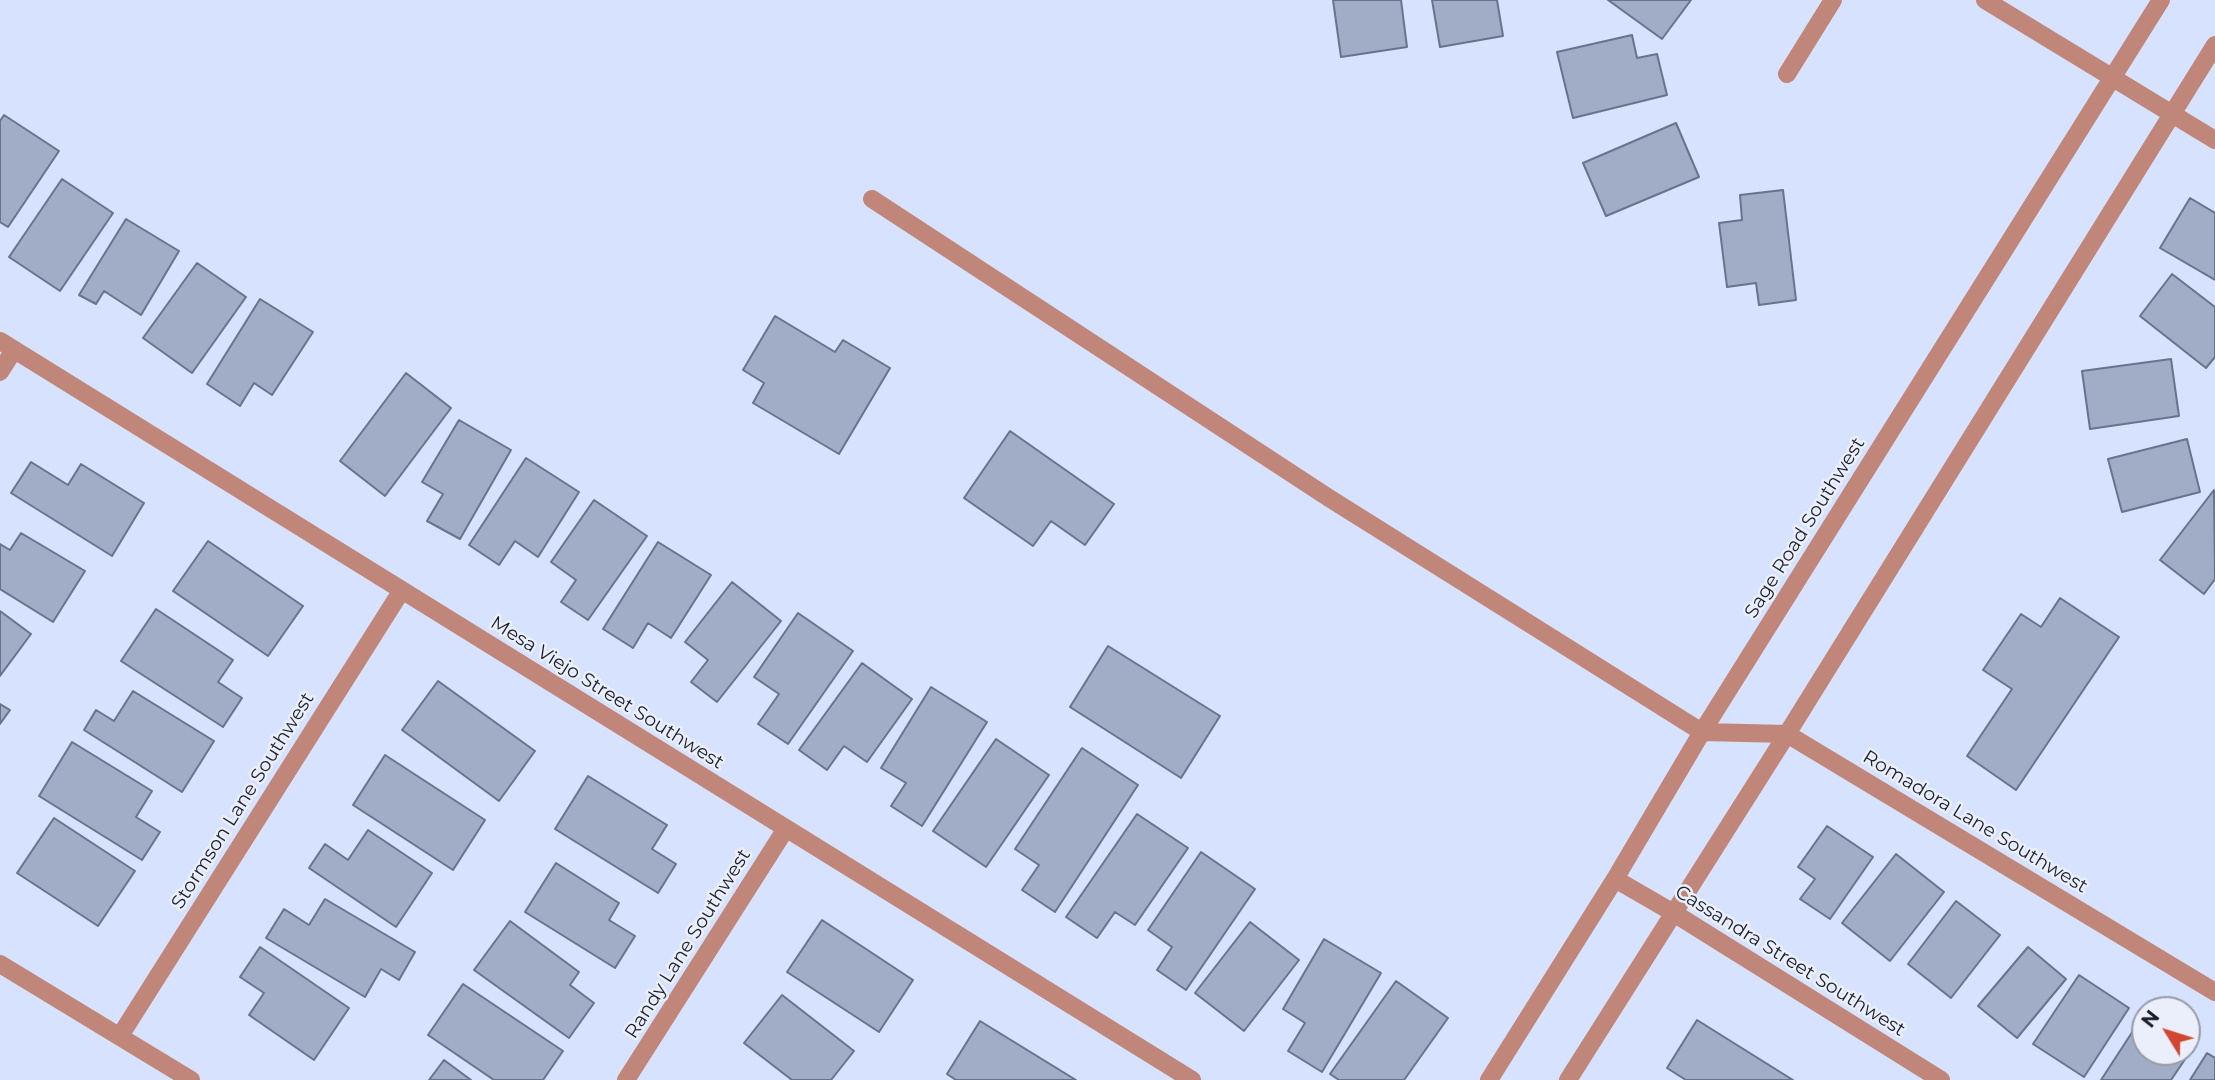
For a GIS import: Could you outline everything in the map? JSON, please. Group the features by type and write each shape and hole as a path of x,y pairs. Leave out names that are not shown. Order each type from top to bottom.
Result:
{"street":[{"path":"1787,74 1833,0"},
{"path":"1985,0 2215,140"},
{"name":"Sage Road Southwest","path":"1489,1080 1615,879 1702,732 2161,0"},
{"path":"1567,1080 1787,733 2215,45"},
{"path":"872,199 1329,498 1702,732 1787,733"},
{"path":"0,372 7,345"},
{"name":"Mesa Viejo Street Southwest","path":"7,345 1173,1075 1192,1080"},
{"name":"Stormson Lane Southwest","path":"120,1036 402,590"},
{"name":"Romadora Lane Southwest","path":"1787,733 2215,992"},
{"name":"Randy Lane Southwest","path":"626,1080 785,830"},
{"name":"Cassandra Street Southwest","path":"1615,879 1941,1080"},
{"path":"0,964 191,1080"},
{"path":"1906,1080 1916,1064"}],"building":[{"path":"1333,0 1401,0 1407,47 1341,57"},
{"path":"1432,0 1497,0 1503,36 1440,47"},
{"path":"1608,0 1691,0 1662,39"},
{"path":"1632,35 1637,58 1657,54 1667,95 1573,118 1557,52"},
{"path":"4,115 59,151 8,227 0,222 0,121"},
{"path":"1676,123 1699,177 1606,216 1583,163"},
{"path":"62,179 113,213 60,291 9,257"},
{"path":"1783,190 1796,300 1759,305 1756,283 1727,287 1719,223 1742,220 1740,195"},
{"path":"2190,198 2215,213 2215,280 2160,248"},
{"path":"126,219 179,251 141,315 104,291 96,304 79,295"},
{"path":"197,263 246,297 192,373 143,338"},
{"path":"2172,274 2215,307 2215,357 2206,368 2140,316"},
{"path":"260,299 313,332 272,395 254,383 240,406 207,384"},
{"path":"775,316 835,352 843,340 890,368 839,454 753,403 764,383 743,370"},
{"path":"2171,359 2179,416 2090,429 2082,371"},
{"path":"406,373 451,408 385,496 340,461"},
{"path":"459,420 511,450 460,539 427,521 443,494 422,482"},
{"path":"1010,431 1114,504 1085,545 1051,521 1033,546 964,498"},
{"path":"2187,439 2200,492 2122,512 2108,459"},
{"path":"526,458 579,492 538,557 515,541 499,565 469,545"},
{"path":"31,462 68,485 81,464 144,503 112,556 11,493"},
{"path":"2214,490 2215,579 2204,594 2160,560"},
{"path":"594,500 647,536 588,620 561,602 576,580 551,562"},
{"path":"21,533 85,571 53,622 0,589 0,544 10,550"},
{"path":"208,541 303,606 268,656 173,591"},
{"path":"658,542 711,575 671,638 648,623 633,648 603,629"},
{"path":"732,582 781,621 717,702 691,682 708,660 685,642"},
{"path":"2060,598 2119,637 2016,790 1967,756 2012,689 1983,670 2021,614 2041,627"},
{"path":"156,609 233,660 218,682 242,698 223,727 121,661"},
{"path":"0,611 31,634 0,676"},
{"path":"798,613 853,651 788,744 758,724 779,694 754,677"},
{"path":"1108,646 1220,716 1181,778 1070,707"},
{"path":"862,663 912,699 867,762 844,746 827,770 799,750"},
{"path":"438,681 535,751 499,801 402,730"},
{"path":"931,687 987,722 922,826 891,806 906,783 881,768"},
{"path":"133,691 214,741 182,792 84,730 96,710 114,721"},
{"path":"0,704 10,710 0,724"},
{"path":"996,739 1049,775 986,867 933,831"},
{"path":"72,742 152,791 136,817 160,832 142,860 39,796"},
{"path":"1082,748 1138,785 1055,912 1022,890 1039,865 1015,849"},
{"path":"385,755 485,820 453,870 353,805"},
{"path":"588,776 667,825 652,849 676,864 658,893 555,829"},
{"path":"1137,814 1188,848 1135,925 1115,912 1097,938 1066,917"},
{"path":"54,818 135,871 98,926 17,873"},
{"path":"1827,826 1873,857 1830,919 1800,899 1815,879 1798,867"},
{"path":"368,830 432,873 396,927 309,868 325,844 348,860"},
{"path":"1201,852 1255,889 1186,990 1157,970 1172,947 1148,930"},
{"path":"1896,854 1944,892 1890,961 1842,923"},
{"path":"556,863 619,903 609,920 635,936 615,968 525,912"},
{"path":"325,899 415,952 399,980 381,969 365,997 266,938 284,909 309,925"},
{"path":"1956,901 2000,935 1951,998 1908,964"},
{"path":"822,920 913,980 879,1032 787,972"},
{"path":"510,921 579,972 570,985 594,1003 569,1038 474,970"},
{"path":"1250,922 1299,960 1244,1031 1195,993"},
{"path":"1324,939 1381,973 1322,1072 1288,1051 1305,1023 1283,1009"},
{"path":"260,947 349,1008 314,1060 249,1015 264,993 240,977"},
{"path":"2028,947 2066,979 2017,1038 1978,1006"},
{"path":"2079,975 2129,1008 2084,1077 2033,1044"},
{"path":"1396,981 1448,1018 1404,1080 1339,1080 1330,1074"},
{"path":"463,984 563,1051 543,1080 494,1080 428,1035"},
{"path":"782,995 854,1051 831,1080 792,1080 744,1043"},
{"path":"1697,1020 1793,1080 1686,1080 1667,1068"},
{"path":"980,1021 1076,1080 956,1080 947,1074"},
{"path":"2131,1034 2131,1066 2180,1066 2171,1080 2101,1080"},
{"path":"2207,1053 2215,1058 2215,1080 2190,1080"},
{"path":"444,1060 471,1080 429,1080"}]}
